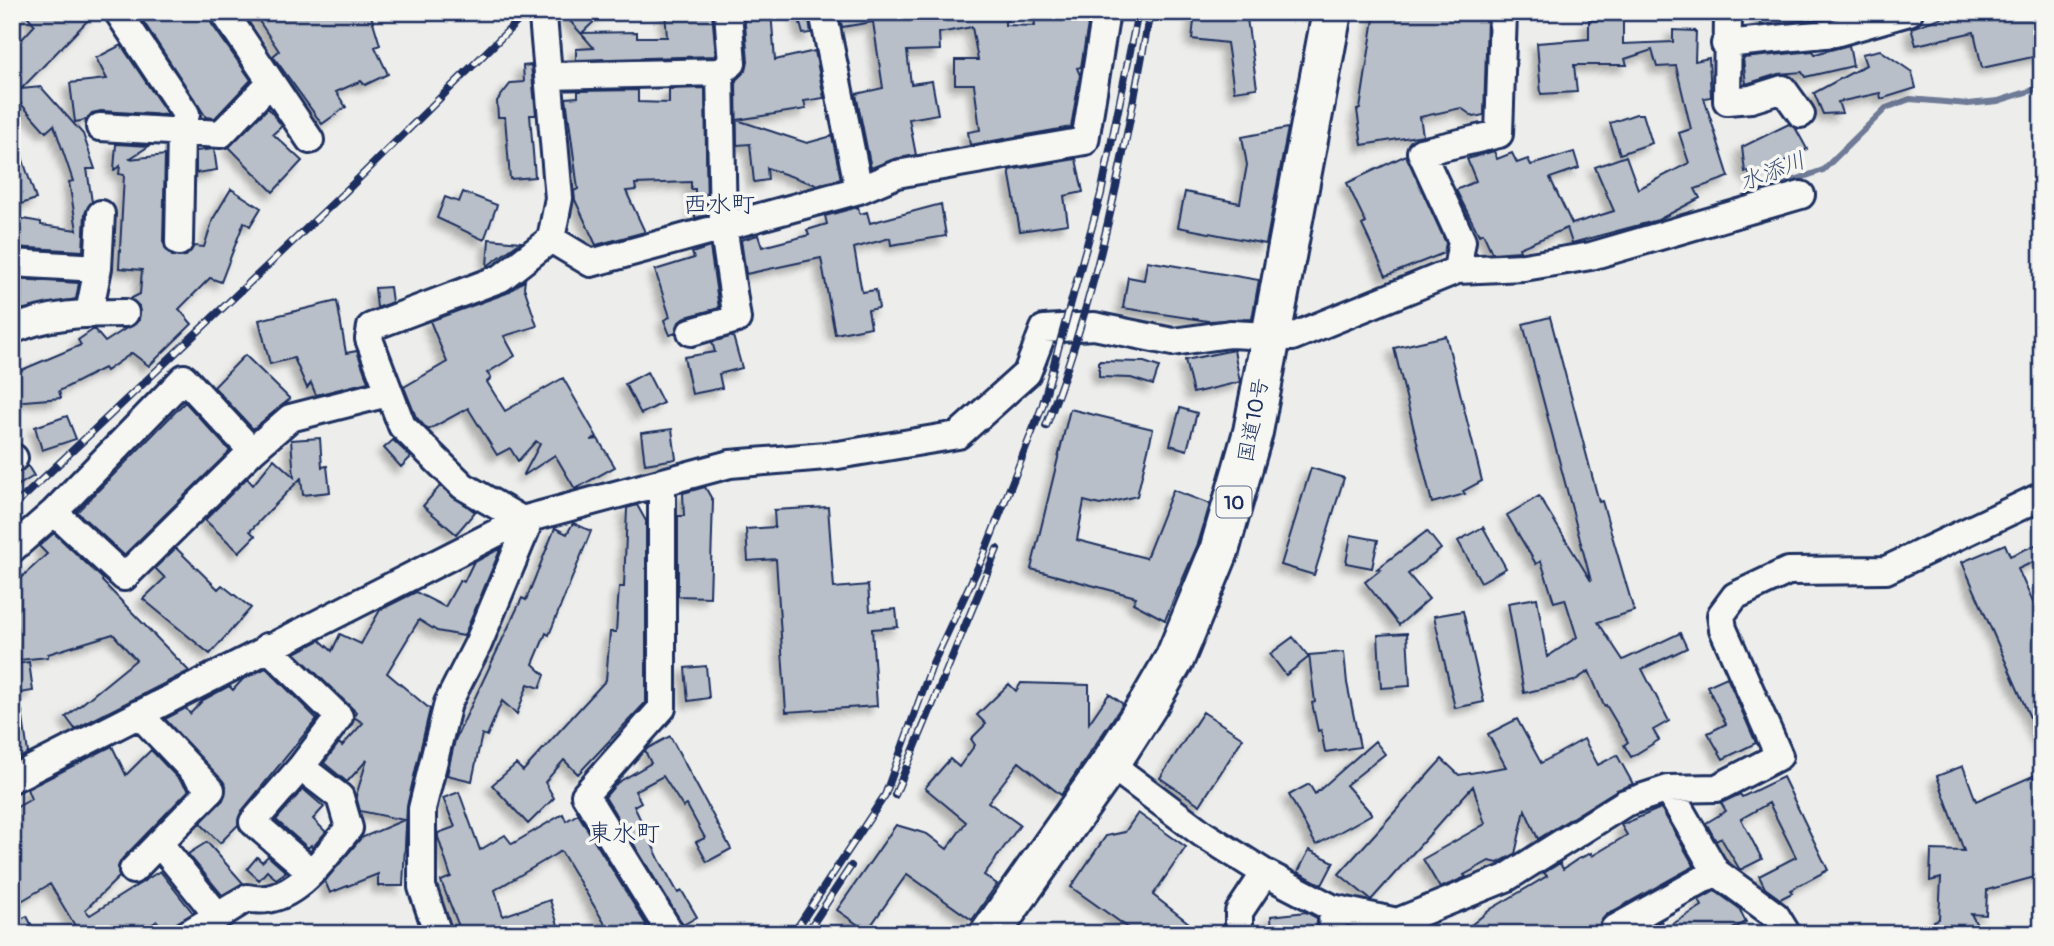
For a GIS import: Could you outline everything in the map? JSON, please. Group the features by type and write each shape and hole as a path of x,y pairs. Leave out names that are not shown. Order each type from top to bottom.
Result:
{"highway":[{"name":"国道10号","path":"1015,934 1118,770 1202,649 1245,543 1265,470 1280,337 1332,12"},
{"name":"国道10号","path":"1280,337 1351,12"},
{"name":"国道10号","path":"990,934 1118,770"}],"street":[{"path":"118,12 186,114 181,131 179,242"},
{"path":"224,12 310,140"},
{"path":"438,934 422,887 422,808 448,703 478,644 526,529 522,520 463,486 402,426 369,339 371,327 501,278 551,239 559,198 543,17 547,12"},
{"path":"548,76 720,72 732,63 728,12"},
{"path":"823,12 859,190"},
{"path":"551,239 591,263 859,190 897,174 1085,141 1106,12"},
{"path":"1457,270 1462,241 1421,152 1428,148 1499,134 1503,12"},
{"path":"1728,12 1725,44 1727,101 1751,99 1783,89 1801,114"},
{"path":"1725,44 1835,33 1909,12"},
{"path":"691,332 737,320 723,225 720,72"},
{"path":"100,127 221,134 271,82"},
{"path":"12,779 267,647 522,520 730,464 838,455 958,435 1027,373 1044,329 1094,326 1173,342 1230,334 1280,337 1457,270 1524,267 1591,256 1801,195"},
{"path":"89,313 98,268 101,214"},
{"path":"12,263 98,268"},
{"path":"12,330 36,320 89,313 125,313"},
{"path":"12,549 54,512 184,379 252,451"},
{"path":"54,512 124,577 252,451 290,418 388,393"},
{"path":"662,482 662,708 585,795 668,929"},
{"path":"1118,770 1203,834 1333,921 1397,922 1506,878 1625,803 1668,789 1717,788 1779,756 1723,629 1721,615 1735,596 1788,571 1886,570 2042,496"},
{"path":"267,647 339,718 253,822 310,871"},
{"path":"133,870 211,790 139,714"},
{"path":"187,934 247,898 265,902 293,891 349,828 340,797 301,767"},
{"path":"1668,789 1716,872 1776,916 1787,934"},
{"path":"159,843 218,916"},
{"path":"1617,934 1614,929 1716,872"},
{"path":"1239,934 1239,912 1265,873"}],"building":[{"path":"24,12 96,12 21,89 41,87 83,134 95,169 87,169 92,202 85,213 83,251 12,247 12,217 41,222 41,225 77,230 69,182 73,181 54,125 46,132 15,97 12,99 12,50 35,25"},
{"path":"137,12 208,12 211,23 251,80 215,118 206,117"},
{"path":"253,12 370,12 380,45 375,47 388,74 365,85 361,81 336,92 346,107 322,124 273,56 279,51"},
{"path":"562,12 604,12 582,33 637,32 637,37 667,37 665,12 712,12 716,56 576,60 576,49 594,48"},
{"path":"744,12 771,12 775,60 815,51 824,98 804,101 806,109 737,120 807,143 832,136 841,179 816,185 767,168 768,180 754,182 750,144 737,145 736,80 746,70 748,62"},
{"path":"797,12 808,12 811,33 803,34"},
{"path":"839,12 1009,12 1009,20 1005,21 1005,25 1035,26 1034,12 1090,12 1081,67 1077,68 1080,75 1071,127 970,145 968,132 980,130 974,84 955,84 955,60 978,60 972,27 939,33 940,50 907,51 911,84 932,81 938,114 909,119 916,155 894,159 871,168 856,94 883,88 873,22 842,27"},
{"path":"1195,12 1246,12 1257,88 1234,91 1227,43 1192,39"},
{"path":"1375,12 1482,12 1487,19 1484,115 1474,117 1461,108 1420,117 1423,135 1362,145 1357,110 1360,109"},
{"path":"1760,12 1820,12 1821,19 1761,25"},
{"path":"1958,12 2042,12 2042,55 1982,68 1974,32 1916,45 1911,28"},
{"path":"1589,20 1623,20 1623,44 1673,42 1673,30 1696,31 1695,61 1709,58 1711,97 1704,98 1729,177 1695,189 1700,198 1658,220 1572,243 1567,228 1519,248 1520,251 1492,253 1483,233 1479,235 1456,190 1476,181 1467,159 1494,151 1497,159 1512,153 1517,163 1528,159 1531,165 1574,152 1579,168 1550,178 1572,224 1614,211 1595,167 1626,156 1638,189 1689,163 1679,133 1691,129 1676,66 1657,67 1652,50 1625,59 1627,65 1574,65 1577,92 1541,94 1537,43 1589,39"},
{"path":"121,45 168,115 101,111 92,113 86,120 75,122 70,83 107,79 96,58"},
{"path":"1849,45 1853,66 1805,77 1802,72 1778,74 1746,84 1743,58 1813,51 1815,54"},
{"path":"1880,50 1912,72 1916,88 1881,99 1880,93 1838,102 1842,113 1823,114 1814,93 1866,65 1862,54"},
{"path":"531,65 536,115 530,115 535,177 510,179 505,117 498,117 497,101 511,83 524,82 523,66"},
{"path":"705,88 707,215 695,218 695,189 691,189 691,182 635,184 636,190 626,191 645,232 596,245 575,200 574,191 578,189 566,98 578,97 578,91 638,90 638,102 669,103 669,89"},
{"path":"268,108 282,126 273,134 302,161 273,192 229,147"},
{"path":"1643,114 1652,143 1620,154 1610,123"},
{"path":"1789,124 1796,129 1807,149 1752,179 1748,171 1745,172 1742,147"},
{"path":"1288,128 1266,244 1178,227 1185,192 1240,203 1247,165 1242,137"},
{"path":"12,136 15,136 36,199 12,207"},
{"path":"116,144 149,146 129,159 165,155 163,242 172,256 186,256 194,246 204,247 213,219 231,189 261,208 250,226 244,222 221,282 210,278 179,309 192,324 149,366 132,353 106,371 104,368 59,391 61,398 12,402 12,374 81,345 78,340 94,329 105,342 139,320 139,306 130,299 140,294 142,270 119,268 124,175 119,174 120,166 114,170"},
{"path":"214,149 217,170 196,173 196,151"},
{"path":"1406,155 1446,243 1444,253 1386,276 1362,225 1366,223 1347,183"},
{"path":"1076,159 1083,192 1064,196 1068,224 1020,231 1009,170"},
{"path":"463,192 497,205 484,240 437,218 445,197 459,202"},
{"path":"941,204 946,236 891,245 890,238 854,248 862,292 876,290 879,308 868,310 871,327 835,334 821,258 746,274 741,240 758,235 762,247 809,235 807,230 827,224 825,216 858,207 860,214 867,212 870,223"},
{"path":"489,239 521,242 487,266"},
{"path":"710,247 719,308 686,317 679,322 676,333 670,335 664,320 670,317 655,270 694,258 692,253"},
{"path":"1147,261 1259,280 1252,319 1208,321 1123,308 1128,277 1144,280"},
{"path":"12,279 79,283 76,299 19,310 12,309"},
{"path":"525,280 524,287 537,326 504,336 515,356 487,373 491,378 487,382 505,411 563,378 597,437 591,440 598,439 615,467 575,489 555,455 523,476 540,444 536,441 518,461 510,448 497,455 468,408 428,430 416,417 404,387 447,362 430,321 507,293"},
{"path":"390,287 392,302 377,308 375,288"},
{"path":"337,301 346,353 357,351 368,382 316,395 311,383 307,388 294,358 270,364 259,320"},
{"path":"1550,317 1599,502 1602,501 1634,611 1598,622 1623,660 1680,633 1687,648 1642,669 1669,721 1653,730 1659,740 1631,757 1624,745 1628,742 1606,705 1604,706 1589,671 1574,681 1524,693 1508,603 1537,598 1547,657 1577,637 1565,599 1554,602 1541,561 1536,564 1507,515 1539,496 1591,581 1523,324"},
{"path":"733,336 742,368 719,374 722,388 692,394 684,357 715,352 712,342"},
{"path":"1446,336 1482,481 1463,491 1465,494 1432,503 1394,348"},
{"path":"1234,350 1240,382 1193,393 1185,360"},
{"path":"245,355 290,399 253,429 214,387"},
{"path":"1099,361 1144,362 1159,367 1153,385 1131,378 1099,377"},
{"path":"647,372 663,403 641,414 625,384"},
{"path":"185,402 230,451 124,555 77,512"},
{"path":"1180,408 1197,413 1187,450 1170,445"},
{"path":"1070,409 1153,429 1137,496 1100,505 1084,501 1077,540 1146,558 1173,490 1210,504 1198,544 1165,620 1133,603 1136,597 1031,569"},
{"path":"67,416 76,439 42,450 35,427"},
{"path":"672,429 676,459 645,464 641,433"},
{"path":"320,438 322,467 327,466 330,492 303,495 301,478 250,531 255,536 239,552 205,520 247,478 253,485 274,459 294,477 291,440"},
{"path":"393,440 411,457 401,467 384,448"},
{"path":"28,466 34,476 12,489 12,475"},
{"path":"1311,468 1344,478 1314,575 1281,565"},
{"path":"440,486 475,512 456,534 423,506"},
{"path":"705,487 713,501 710,597 678,596 678,516 684,516 683,493"},
{"path":"637,505 646,521 646,702 578,774 564,760 545,782 554,798 528,824 492,785 516,764 523,771 606,680 610,632 616,632 619,587 624,587 627,508"},
{"path":"828,507 834,588 868,585 870,611 896,609 898,627 872,629 877,706 786,712 776,559 748,561 746,529 775,527 774,510"},
{"path":"573,523 591,531 549,635 546,633 533,664 545,675 540,688 528,684 517,714 502,701 487,736 482,734 472,781 447,775 455,740 522,598 526,600 555,528 567,534"},
{"path":"1483,527 1506,568 1481,582 1458,541"},
{"path":"1427,531 1441,549 1408,574 1429,599 1399,625 1365,582 1380,570 1377,569"},
{"path":"54,533 103,579 189,671 75,729 66,717 136,660 113,634 48,654 48,657 19,660 15,619 12,621 12,586 47,554 39,546"},
{"path":"1351,535 1378,540 1372,568 1346,563"},
{"path":"2042,542 2042,558 2018,569 2042,622 2042,745 1962,562 2005,544 2010,556"},
{"path":"176,548 218,589 222,585 251,608 210,654 143,599 165,578 155,568"},
{"path":"501,548 464,636 437,631 419,620 387,673 430,709 407,806 403,886 378,886 378,874 330,893 325,881 361,838 404,820 360,811 356,796 367,760 347,782 324,763 339,743 342,746 363,723 354,717 356,712 295,653 320,640 332,651 340,634 361,644 380,610 416,592 445,607 460,580 464,582 473,563"},
{"path":"1463,611 1484,702 1455,708 1434,616"},
{"path":"1407,633 1410,686 1381,688 1378,635"},
{"path":"1293,637 1309,657 1286,675 1270,654"},
{"path":"1344,652 1347,683 1360,747 1325,752 1312,703 1315,702 1309,655"},
{"path":"29,662 33,691 12,694 12,665"},
{"path":"706,666 709,698 688,701 685,668"},
{"path":"266,668 317,719 241,812 238,825 220,843 200,823 223,800 226,786 165,719 186,708 190,714 203,700 229,686 233,690 243,679"},
{"path":"1727,677 1756,743 1723,759 1708,733 1726,724 1707,686"},
{"path":"1021,683 1089,685 1089,723 1109,694 1123,704 1061,795 1019,762 988,802 1020,825 984,875 997,884 972,920 907,874 867,931 837,910 896,825 927,834 947,849 966,822 925,788 950,759 959,767 975,745 971,739 986,724 977,715 1009,684 1016,691"},
{"path":"22,711 28,753 14,761 12,712"},
{"path":"1203,712 1243,738 1200,805 1160,778"},
{"path":"1517,719 1541,763 1584,739 1598,765 1617,755 1633,784 1617,790 1538,839 1525,810 1515,854 1498,863 1489,861 1464,875 1466,877 1440,888 1423,859 1485,824 1473,786 1371,900 1339,874 1442,759 1459,775 1506,767 1488,734"},
{"path":"670,736 731,849 707,862 696,842 705,838 687,805 683,807 663,776 635,791 641,802 634,806 659,859 678,893 682,891 697,917 683,925 605,797 617,783 651,763 645,751"},
{"path":"1375,741 1385,754 1346,785 1372,814 1316,845 1289,795 1309,784 1315,794"},
{"path":"112,746 126,775 151,750 189,790 122,859 118,867 119,877 85,910 90,915 160,871 193,913 165,932 157,921 137,934 80,934 50,884 18,903 12,893 12,810 31,799 27,789"},
{"path":"1963,766 1976,801 2042,772 2042,875 1987,890 1986,915 1971,914 1982,934 1941,934 1934,921 1939,919 1941,878 1930,881 1931,850 1964,851 1937,776"},
{"path":"1783,777 1828,870 1790,890 1792,893 1780,899 1765,888 1759,876 1796,857 1769,803 1741,819 1762,859 1740,870 1721,838 1716,841 1706,823 1726,811 1721,803 1740,794 1742,797"},
{"path":"303,789 324,807 313,819 326,832 312,848 311,845 308,848 276,820"},
{"path":"459,792 480,850 505,835 512,844 563,814 566,821 578,814 647,926 634,934 611,934 561,851 495,890 503,916 550,900 559,928 539,934 462,934 441,881 451,877 438,837 438,833 455,827 443,798"},
{"path":"1661,808 1694,866 1606,915 1600,922 1599,934 1460,934 1491,909 1547,876 1544,873 1560,863 1563,869 1591,853 1592,856 1627,835 1621,825"},
{"path":"1138,813 1186,847 1153,895 1203,934 1137,934 1071,887 1106,836 1125,832"},
{"path":"207,842 243,883 222,895 188,854"},
{"path":"1309,850 1334,862 1322,885 1298,872"},
{"path":"268,856 286,872 276,879 267,871 259,880 247,869 257,857 262,862"},
{"path":"1715,891 1739,908 1746,922 1723,934 1641,932 1661,921 1666,928 1702,906 1699,900"},
{"path":"1306,912 1317,918 1317,934 1272,934 1271,916"},
{"path":"27,916 36,934 18,934 12,923"}],"waterway":[{"name":"水添川","path":"1745,198 1823,170 1886,108 1910,99 1968,104 1998,101 2042,87"}],"railway":[{"path":"12,508 346,191 527,12"},
{"path":"793,934 885,795 933,663 982,559 1042,407 1101,194 1138,12"},
{"path":"1046,426 1081,325 1095,274 1131,117 1150,12"},
{"path":"895,795 997,549"},
{"path":"806,934 851,866"}],"district":[{"name":"西水町","path":"719,204"},
{"name":"東水町","path":"624,833"}]}
